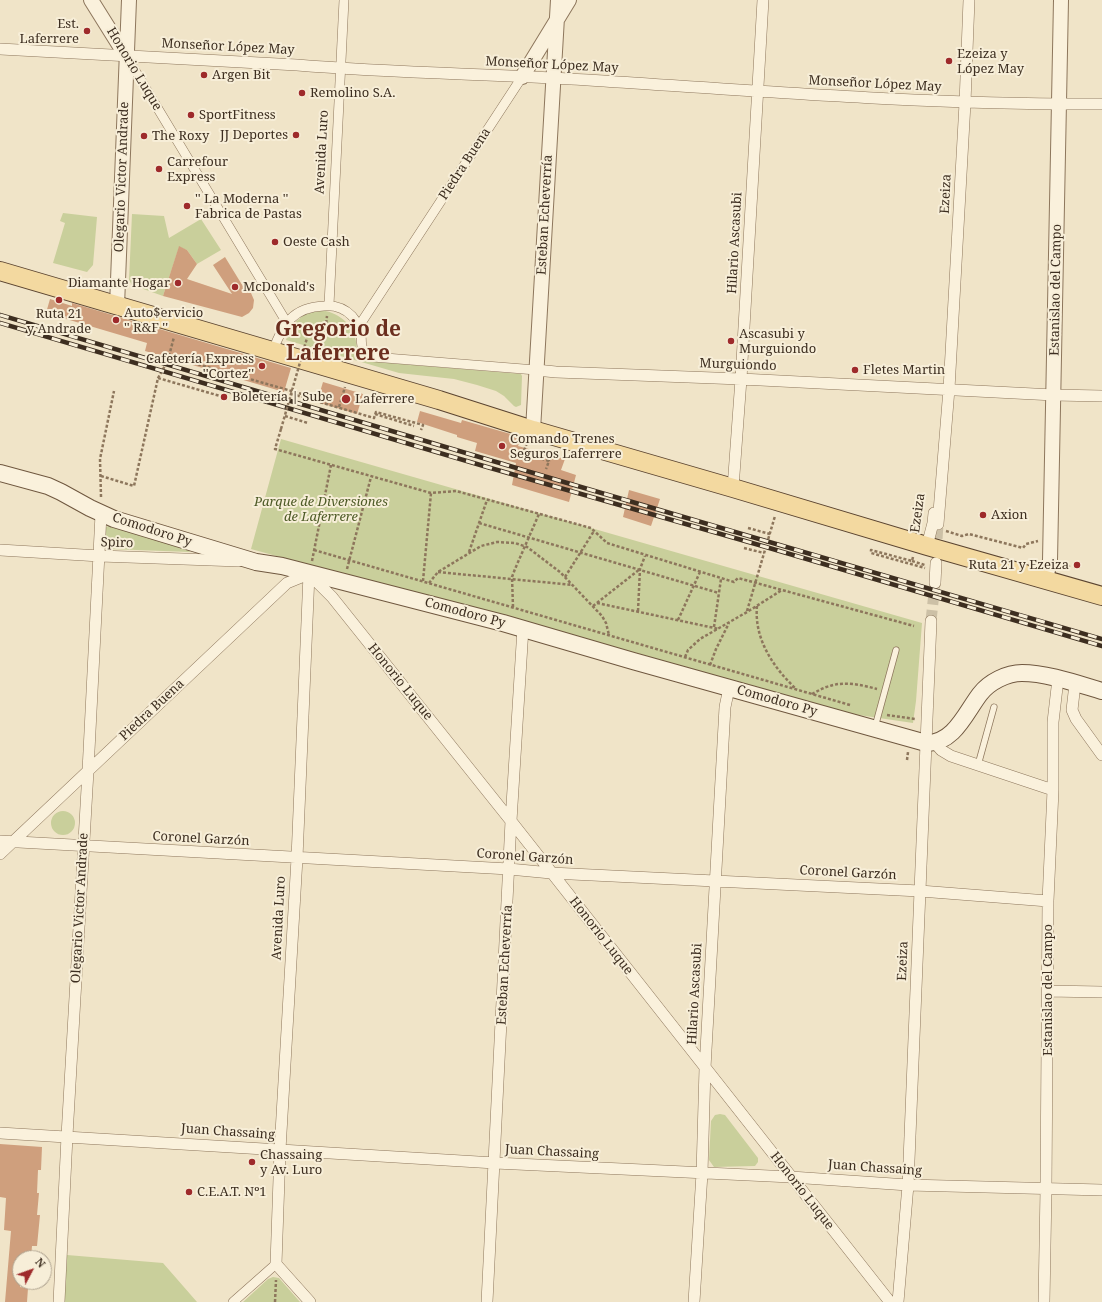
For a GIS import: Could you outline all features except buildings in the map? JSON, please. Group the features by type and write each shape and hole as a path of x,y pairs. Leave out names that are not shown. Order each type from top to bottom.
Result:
{"main road":[{"path":"0,271 487,414 532,430 926,546 1102,596"},
{"name":"Comodoro Py","path":"0,473 48,486 101,514 171,537 256,562 282,566 309,574 343,581 523,628 729,688 877,721 931,743"},
{"path":"931,743 946,736 956,728 964,719 980,693 997,680 1021,673 1058,678 1102,691"}],"street":[{"name":"Honorio Luque","path":"91,0 287,323"},
{"name":"Olegario Victor Andrade","path":"117,306 129,0"},
{"name":"Avenida Luro","path":"329,305 344,0"},
{"name":"Esteban Echeverría","path":"532,430 558,0"},
{"name":"Piedra Buena","path":"359,326 522,77 569,0"},
{"name":"Hilario Ascasubi","path":"733,488 741,379 763,0"},
{"name":"Ezeiza","path":"938,524 949,389 965,103 969,0"},
{"name":"Estanislao del Campo","path":"1046,580 1050,560 1061,0"},
{"name":"Monseñor López May","path":"0,49 553,78 965,103 1102,104"},
{"path":"273,351 278,337 287,323 303,309 329,305 342,309 351,316 359,326"},
{"name":"Murguiondo","path":"359,326 361,344 367,354 373,356 556,372 1102,396"},
{"name":"Ezeiza","path":"926,546 933,523 942,398 949,389"},
{"name":"Olegario Victor Andrade","path":"59,1302 100,556 101,514"},
{"name":"Spiro","path":"0,550 100,556 256,562"},
{"path":"935,583 936,563"},
{"name":"Honorio Luque","path":"309,574 332,597 511,821 890,1302"},
{"name":"Avenida Luro","path":"276,1264 280,1150 297,858 309,574"},
{"name":"Piedra Buena","path":"0,854 287,583 309,574"},
{"name":"Ezeiza","path":"898,1302 908,1185 920,891 931,743 931,621"},
{"name":"Esteban Echeverría","path":"487,1302 511,821 523,628"},
{"name":"Estanislao del Campo","path":"1044,1302 1048,901 1053,790 1053,722 1058,678"},
{"path":"1075,684 1072,710 1076,719 1102,755"},
{"name":"Hilario Ascasubi","path":"694,1302 702,1173 705,1068 715,881 725,707 729,688"},
{"name":"Comodoro Py","path":"931,743 950,756 1053,790"},
{"name":"Coronel Garzón","path":"0,841 83,847 509,869 551,873 920,891 1048,901"},
{"path":"1048,991 1102,992"},
{"name":"Juan Chassaing","path":"0,1133 495,1163 791,1177 908,1185 1102,1190"},
{"path":"233,1302 276,1264 310,1302"}],"lane":[{"path":"877,721 896,650"},
{"path":"978,765 994,707"}],"path":[{"path":"329,305 326,325 309,331 275,449 431,493 456,491 591,528 607,544 645,556 721,579 734,582 738,578 756,582 914,626"},
{"path":"101,476 134,486 158,378 169,356 316,398 316,401"},
{"path":"339,407 349,374"},
{"path":"158,378 220,396"},
{"path":"101,514 100,458 114,391"},
{"path":"292,394 374,418 376,412 422,425 421,430"},
{"path":"375,414 414,426"},
{"path":"285,416 308,423"},
{"path":"532,430 523,453 548,461 546,470"},
{"path":"309,574 331,465"},
{"path":"343,581 371,477"},
{"path":"423,581 431,493"},
{"path":"469,553 487,500"},
{"path":"747,612 779,502"},
{"path":"513,607 513,579 515,569 539,514"},
{"path":"479,523 719,593"},
{"path":"748,528 770,534"},
{"path":"565,577 594,531"},
{"path":"429,583 438,572 481,546 497,542 515,544 540,556 565,577 593,606 606,623 609,635"},
{"path":"744,548 764,553"},
{"path":"314,550 857,707"},
{"path":"638,611 640,569 645,556"},
{"path":"912,561 921,564"},
{"path":"593,606 640,569"},
{"path":"438,572 573,585"},
{"path":"678,620 700,572"},
{"path":"714,628 721,579"},
{"path":"685,657 688,650 692,646 782,590"},
{"path":"597,603 719,629"},
{"path":"757,606 756,618 764,646 774,664 786,680 797,690"},
{"path":"710,665 716,649 730,622"},
{"path":"812,694 828,686 838,684 865,686 885,692"},
{"path":"877,721 915,720"}],"green space":[{"path":"63,213 97,217 93,265 87,272 53,263 65,223 60,221"},
{"path":"132,214 164,216 169,238 201,219 221,250 197,264 187,250 179,247 163,296 132,285 129,280"},
{"path":"320,310 333,313 348,324 354,335 357,350 360,356 366,359 378,362 521,374 521,405 516,407 496,391 477,385 454,379 399,373 286,340 291,328 298,320 307,314"},
{"name":"Parque de Diversiones de Laferrere","path":"281,439 922,623 913,723 845,713 251,549"},
{"path":"108,526 189,550 190,552 110,549 104,543 105,528"},
{"path":"63,811 68,812 74,818 74,828 68,834 63,835 58,834 52,828 51,823 52,818 58,812"},
{"path":"715,1115 725,1115 758,1158 758,1162 755,1166 714,1167 709,1160 711,1121"},
{"path":"67,1255 163,1263 197,1302 64,1302"},
{"path":"273,1277 279,1278 300,1302 243,1302 268,1279"}],"tunnel":[{"path":"936,555 938,524"},
{"path":"931,621 935,583"}],"railway":[{"path":"0,315 1102,639"},
{"path":"0,323 487,467 1102,646"}],"place":[{"name":"Est. Laferrere","path":"87,31"},
{"name":"Ezeiza y López May","path":"949,61"},
{"name":"Argen Bit","path":"204,75"},
{"name":"Remolino S.A.","path":"302,93"},
{"name":"SportFitness","path":"191,115"},
{"name":"JJ Deportes","path":"296,135"},
{"name":"The Roxy","path":"144,136"},
{"name":"Carrefour Express","path":"159,169"},
{"name":"'' La Moderna '' Fabrica de Pastas","path":"187,206"},
{"name":"Oeste Cash","path":"275,242"},
{"name":"Diamante Hogar","path":"178,283"},
{"name":"McDonald's","path":"235,287"},
{"name":"Ruta 21 y Andrade","path":"59,300"},
{"name":"Auto$ervicio '' R&F ''","path":"116,320"},
{"name":"Ascasubi y Murguiondo","path":"731,341"},
{"name":"Cafetería Express ''Cortez''","path":"262,366"},
{"name":"Fletes Martin","path":"855,370"},
{"name":"Boletería | Sube","path":"224,397"},
{"name":"Laferrere","path":"346,399"},
{"name":"Comando Trenes Seguros Laferrere","path":"502,446"},
{"name":"Axion","path":"983,515"},
{"name":"Ruta 21 y Ezeiza","path":"1077,565"},
{"name":"Chassaing y Av. Luro","path":"252,1162"},
{"name":"C.E.A.T. Nº1","path":"189,1192"}],"district":[{"name":"Gregorio de Laferrere","path":"338,342"}]}
